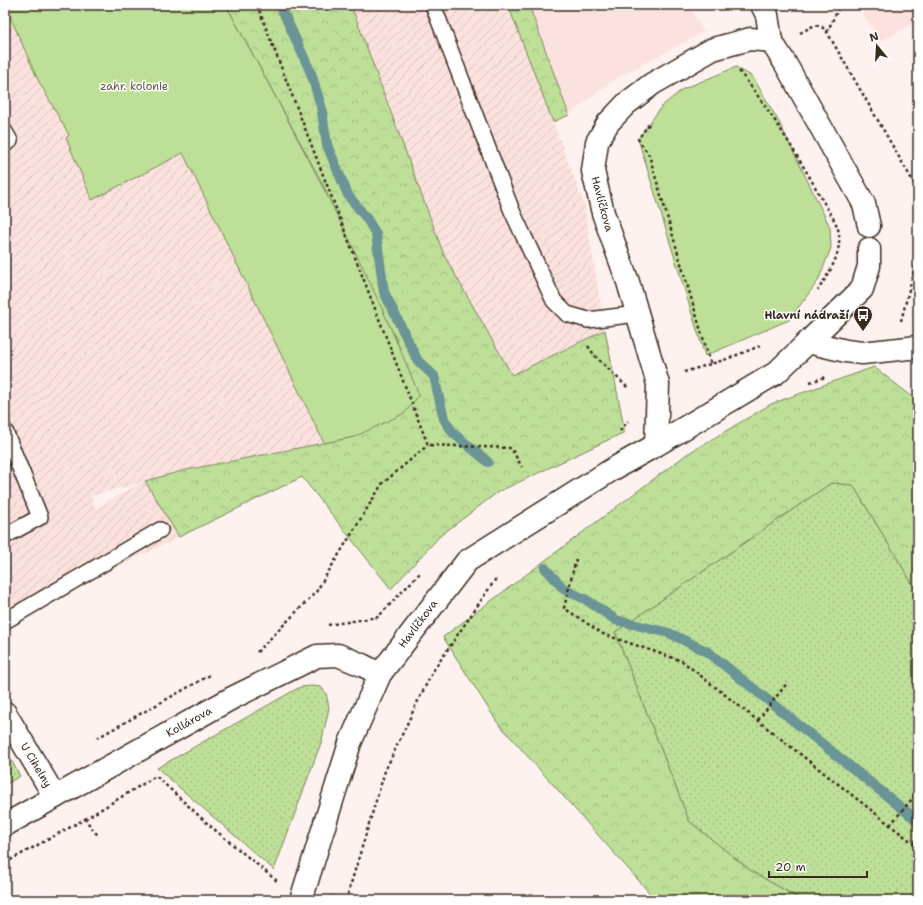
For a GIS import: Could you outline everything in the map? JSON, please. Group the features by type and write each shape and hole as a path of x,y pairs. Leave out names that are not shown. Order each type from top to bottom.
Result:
{"street":[{"name":"Havlíčkova","path":"762,5 767,15 773,44 864,204 869,226"},
{"name":"Havlíčkova","path":"656,445 658,384 628,282 603,213 593,171 597,142 608,123 626,104 652,84 713,49 750,39 773,44"},
{"name":"Havlíčkova","path":"301,900 350,743 380,674 467,561 613,469 776,373 862,289 869,266 869,249"},
{"path":"808,342 846,351 862,353 912,348"},
{"name":"Kollárova","path":"5,826 232,698 317,656 338,655 380,674"},
{"name":"U Cihelny","path":"5,713 55,797"}],"lane":[{"path":"433,5 512,211 554,301 567,314 588,320 637,314"},
{"path":"5,132 10,141 5,144"},
{"name":"Havlíčkova","path":"869,226 869,249"},
{"path":"5,430 40,517 5,536"},
{"path":"5,621 160,530"}],"path":[{"path":"257,5 428,445"},
{"path":"827,32 840,5"},
{"path":"773,44 815,25 822,27 827,32 918,190"},
{"path":"736,67 752,86 802,162 839,234 836,262 816,292"},
{"path":"638,139 650,155 711,365"},
{"path":"912,348 900,326 918,257"},
{"path":"584,318 584,335 595,356 633,393 658,384 680,373 711,365 750,351 764,344"},
{"path":"618,434 630,418"},
{"path":"257,652 316,592 382,484 428,445 511,448 522,467"},
{"path":"576,560 564,608 603,634 682,661 918,847"},
{"path":"346,900 385,771 411,714 432,671 499,575"},
{"path":"758,720 788,682"},
{"path":"5,864 85,819 156,776 209,825 277,880 275,886"},
{"path":"890,825 918,792"},
{"path":"85,819 99,837"}],"shaded area":[{"path":"5,5 38,80 69,135 183,153 324,443 186,470 146,481 179,537 96,578 5,631","holes":["143,482 96,508 91,496"]},
{"path":"351,5 508,5 584,203 605,330 512,375 444,255"},
{"path":"529,5 688,5 704,32 613,80 569,115"},
{"path":"858,5 918,5 918,21 880,42"}],"green space":[{"name":"zahr. kolonie","path":"5,5 226,5 328,197 376,295 398,345 419,395 405,413 354,437 324,443 183,153 92,200 66,138 69,135 38,80"},
{"path":"226,5 351,5 444,255 512,375 605,330 625,432 498,492 440,536 391,589 302,477 179,537 145,481 186,470 354,437 400,348 320,179"},
{"path":"508,5 529,5 569,115 553,122"},
{"path":"736,67 753,77 779,122 830,227 831,248 818,281 789,320 705,356 638,139 662,106 683,89"},
{"path":"874,367 918,401 918,593 853,485 831,483 615,632 689,821 751,871 802,900 656,900 497,722 443,637 687,454 771,404"},
{"path":"831,483 853,485 918,593 918,900 802,900 751,871 689,821 615,632"},
{"path":"300,687 321,687 326,693 329,708 322,740 274,870 157,768"},
{"path":"5,749 20,776 5,785"}],"waterway":[{"path":"280,5 311,73 321,106 327,145 348,195 367,219 376,234 384,292 418,361 434,376 444,419 453,433 488,462"},
{"path":"545,568 565,590 585,599 616,620 669,633 708,652 918,821"}],"place":[{"name":"Hlavní nádraží","path":"863,332"}]}
